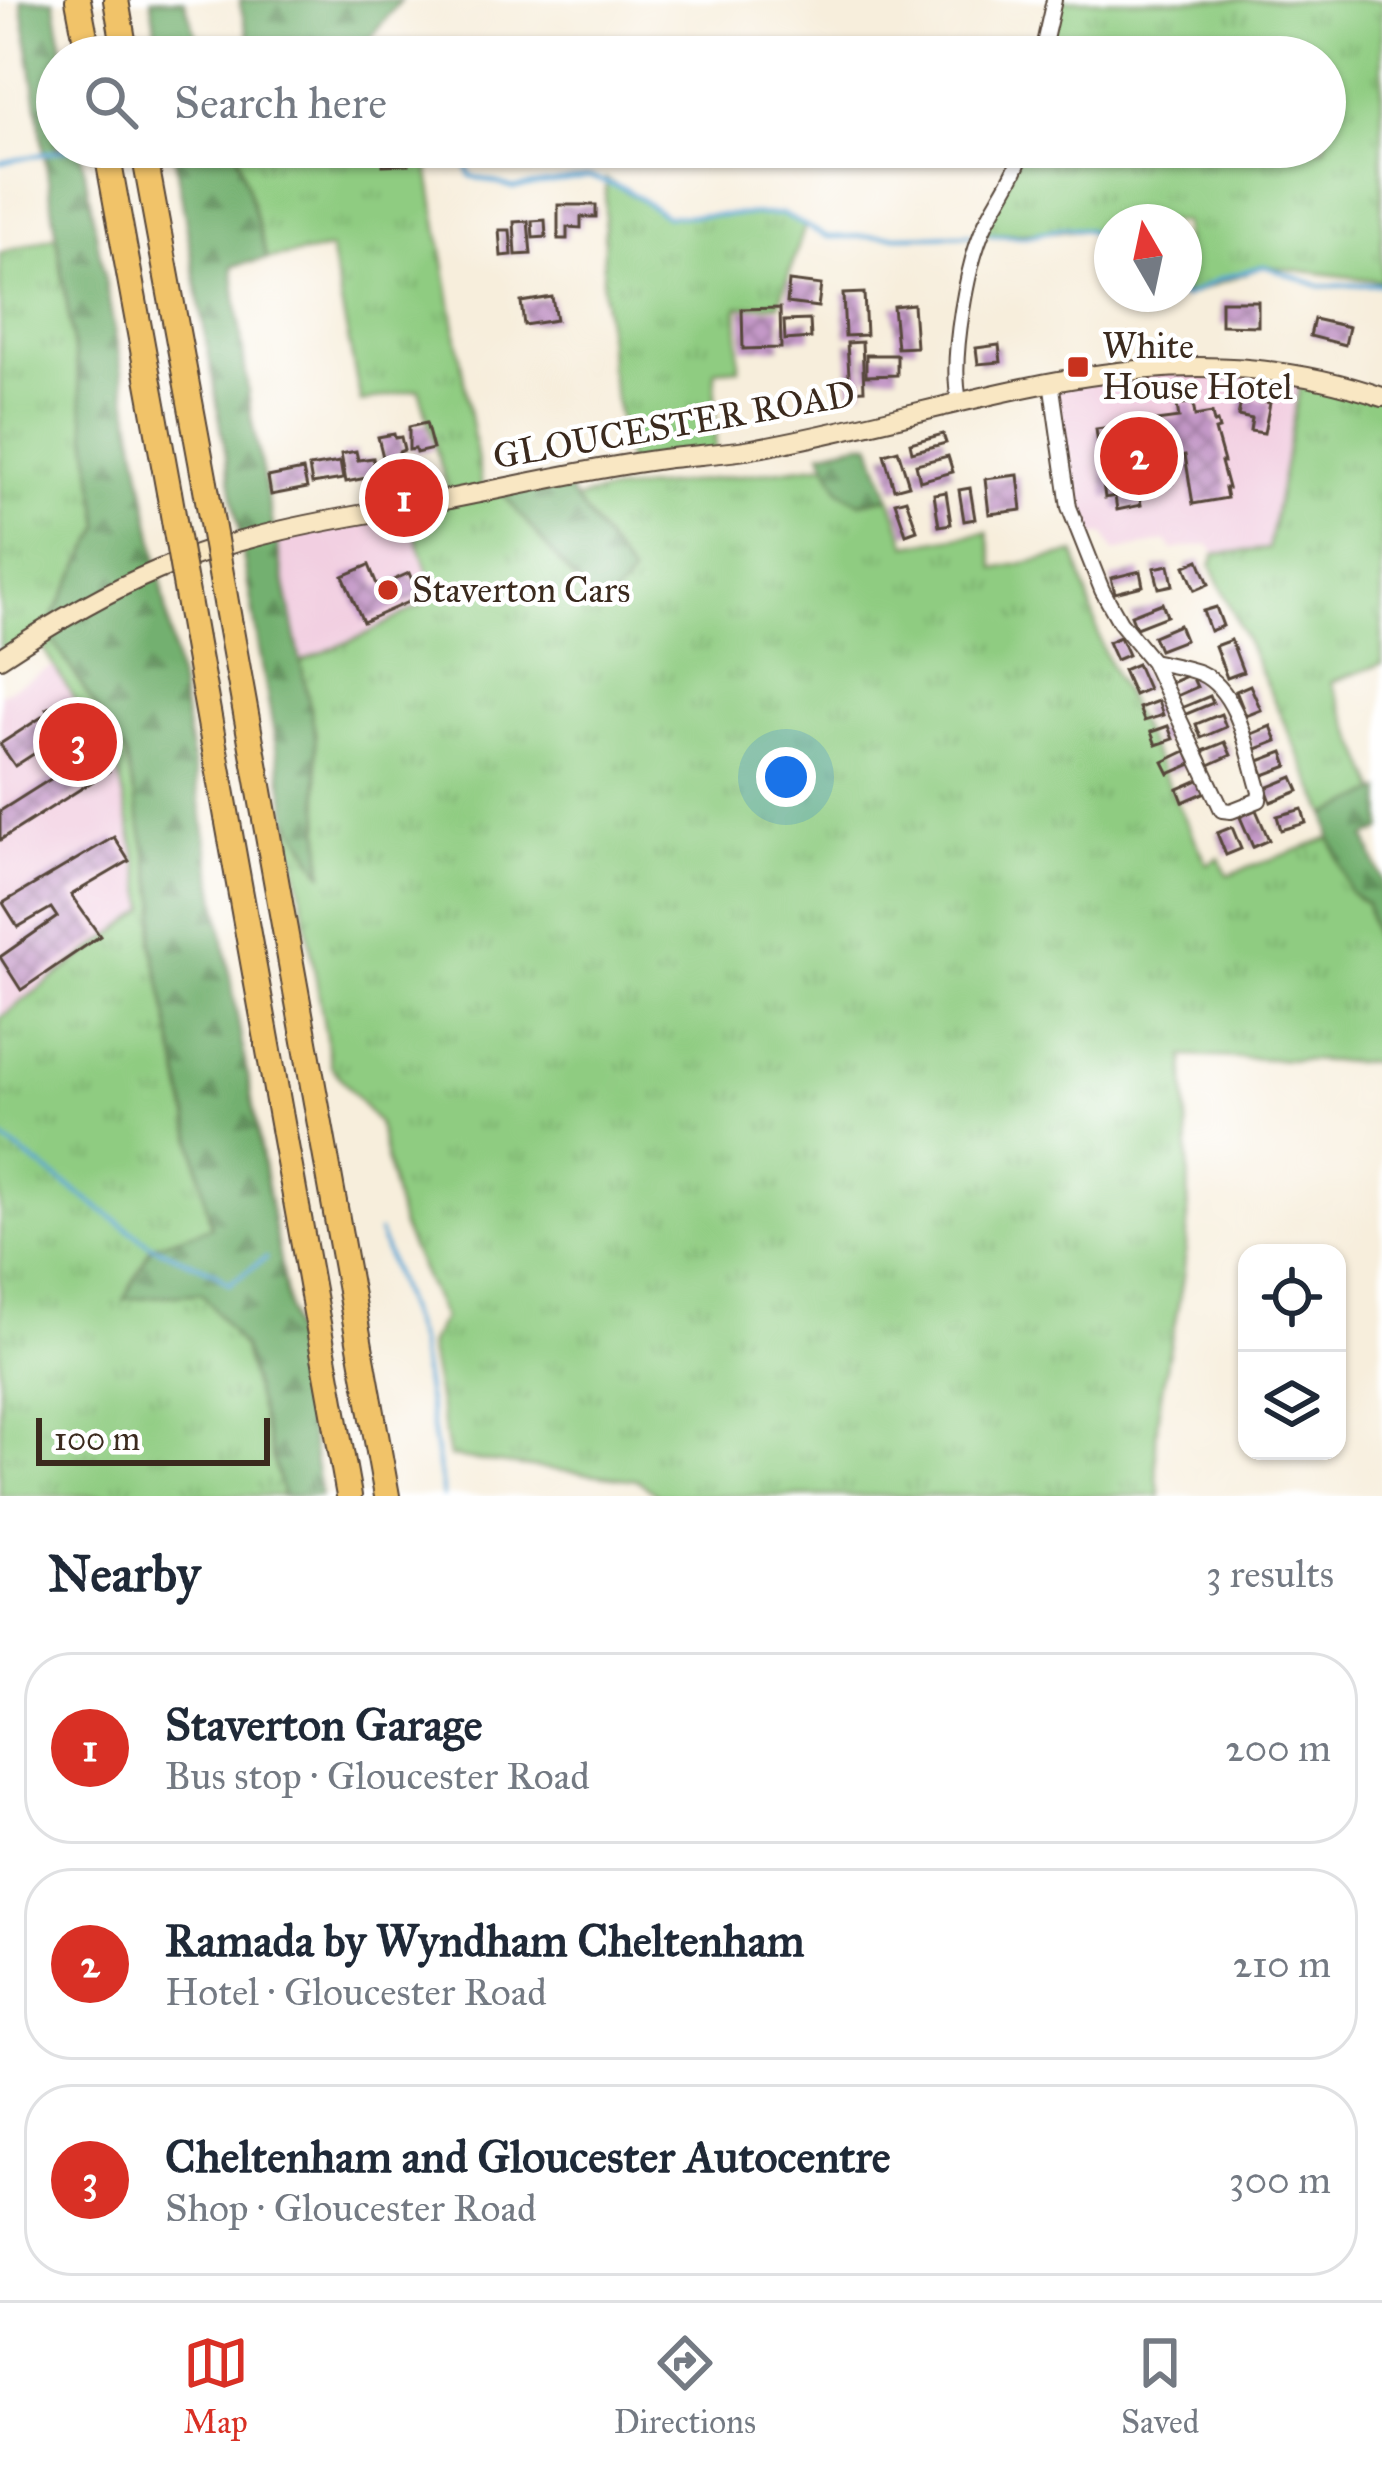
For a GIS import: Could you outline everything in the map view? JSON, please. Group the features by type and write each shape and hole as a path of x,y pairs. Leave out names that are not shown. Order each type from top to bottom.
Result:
{"highway":[{"path":"78,0 85,36"},
{"path":"116,0 122,36"},
{"path":"110,168 349,1496"},
{"path":"147,168 387,1496"}],"main road":[{"name":"GLOUCESTER ROAD","path":"0,658 78,610 159,569 273,532 662,459 755,448 1051,381 1142,368 1216,364 1302,374 1382,397"}],"street":[{"path":"1046,36 1054,0"},
{"path":"959,400 954,356 981,235 1018,168"},
{"path":"1051,381 1070,507 1102,590 1152,662 1222,810 1231,812 1259,800 1233,708 1216,686 1201,673 1152,662"}],"shaded area":[{"path":"1142,368 1302,374 1268,550 1216,554 1208,544 1172,550 1166,541 1114,552 1105,534 1082,538 1051,381"},
{"path":"406,507 432,581 427,602 298,663 273,532"},
{"path":"54,666 119,770 147,909 0,1018 0,694"}],"green space":[{"path":"21,0 54,0 60,36 36,36 36,99"},
{"path":"151,0 184,0 197,36 156,36"},
{"path":"239,0 401,0 372,36 248,36"},
{"path":"1058,0 1382,0 1382,281 1264,266 1202,290 1202,204 1094,204 1094,235 1087,230 981,235 1013,168 1346,168 1346,36 1050,36"},
{"path":"47,168 84,168 321,1496 283,1496 243,1348 202,1293 124,1299 152,1246 211,1227 152,942 157,902 126,755 46,629 101,527"},
{"path":"177,168 242,168 267,259 232,266 251,417 315,732 323,875 288,816"},
{"path":"242,168 428,168 483,492 499,489 600,611 631,576 576,500 827,464 840,491 860,503 890,497 907,545 987,532 995,569 1075,553 1103,650 1207,864 1219,858 1228,875 1331,838 1350,892 1366,904 1382,969 1382,1063 1184,1056 1187,1234 1159,1407 1156,1467 1160,1496 658,1496 638,1480 449,1457 428,1345 443,1318 401,1225 378,1123 331,1066 288,816 323,872 315,732 298,663 427,602 431,581 406,507 450,498 419,389 361,402 330,249 267,259"},
{"path":"606,179 666,216 782,214 805,226 779,304 738,307 739,368 715,370 715,455 628,465 610,370 603,285"},
{"path":"56,236 102,527 46,629 126,755 157,902 152,942 211,1228 152,1246 125,1298 202,1293 243,1348 283,1496 0,1496 0,1018 147,909 118,770 35,635 0,658 0,253"},
{"path":"1302,374 1382,397 1382,664 1331,682 1378,792 1327,815 1211,565 1216,554 1268,549"},
{"path":"871,443 890,497 861,503 840,491 821,452"},
{"path":"559,477 632,576 601,612 499,489"},
{"path":"1382,790 1382,830 1366,837 1382,881 1382,969 1366,904 1350,892 1327,815"}],"building":[{"path":"558,205 596,205 596,217 581,217 581,228 567,227 567,239 558,239"},
{"path":"545,220 546,237 533,238 532,221"},
{"path":"528,221 531,254 516,255 514,222"},
{"path":"499,230 510,230 512,255 501,256"},
{"path":"789,281 821,285 818,307 787,303"},
{"path":"864,293 866,335 845,336 843,294"},
{"path":"552,297 556,320 524,325 521,302"},
{"path":"1221,301 1258,301 1258,326 1221,325"},
{"path":"913,304 916,347 897,348 893,306"},
{"path":"780,308 781,348 743,349 742,309"},
{"path":"1314,319 1349,327 1345,345 1310,336"},
{"path":"810,320 811,338 785,340 784,321"},
{"path":"862,342 864,390 850,391 847,343"},
{"path":"999,345 1001,362 978,364 976,348"},
{"path":"866,355 897,355 897,375 866,376"},
{"path":"1242,397 1270,403 1264,433 1250,431 1252,419 1238,416"},
{"path":"1193,402 1195,416 1212,413 1217,422 1227,498 1193,504 1185,455 1168,458 1172,483 1158,485 1156,474 1147,475 1150,491 1139,493 1141,505 1117,510 1115,496 1105,498 1096,429 1179,418 1177,405"},
{"path":"426,423 433,449 409,450 409,427"},
{"path":"943,434 946,443 912,452 910,443"},
{"path":"378,437 401,437 404,450 400,457 384,461"},
{"path":"898,450 909,485 894,489 884,454"},
{"path":"356,451 358,460 373,458 376,476 346,482 341,454"},
{"path":"948,456 953,472 920,481 916,464"},
{"path":"340,462 343,479 312,484 309,467"},
{"path":"303,470 307,488 271,495 268,477"},
{"path":"1018,475 1022,510 989,514 985,479"},
{"path":"970,488 975,519 964,521 959,490"},
{"path":"946,492 951,524 939,526 934,494"},
{"path":"906,499 917,530 906,534 895,502"},
{"path":"1199,560 1209,584 1195,590 1185,566"},
{"name":"Staverton Cars","path":"369,565 378,587 409,573 412,580 420,576 428,593 363,622 343,576"},
{"path":"1169,565 1173,585 1159,588 1154,568"},
{"path":"1140,571 1143,586 1115,593 1111,578"},
{"path":"1162,603 1167,616 1136,628 1131,615"},
{"path":"1216,607 1223,626 1210,631 1203,611"},
{"path":"1179,625 1185,640 1159,650 1153,636"},
{"path":"1120,637 1128,655 1116,660 1108,642"},
{"path":"1231,640 1243,672 1227,678 1215,646"},
{"path":"1137,664 1148,689 1134,695 1123,670"},
{"path":"1191,674 1197,687 1174,697 1168,684"},
{"path":"1250,685 1261,710 1246,716 1236,691"},
{"path":"1210,696 1213,703 1184,715 1181,708"},
{"path":"66,697 109,771 0,840 0,811 79,761 63,735 15,766 0,744"},
{"path":"1158,701 1163,715 1144,721 1139,708"},
{"path":"1221,714 1226,727 1201,738 1196,724"},
{"path":"1168,726 1173,739 1156,745 1151,732"},
{"path":"1271,726 1277,741 1254,750 1249,735"},
{"path":"1225,742 1231,755 1209,765 1203,751"},
{"path":"1186,751 1192,764 1169,774 1163,762"},
{"path":"1283,752 1288,766 1264,775 1259,761"},
{"path":"1293,777 1299,791 1271,802 1266,788"},
{"path":"1201,779 1206,792 1183,802 1178,789"},
{"path":"1302,809 1306,823 1281,830 1277,816"},
{"path":"1256,810 1269,840 1253,847 1240,817"},
{"path":"1232,827 1241,849 1226,855 1217,833"},
{"path":"114,837 129,861 71,895 100,936 21,990 0,957 57,917 51,908 18,927 3,903"}],"waterway":[{"path":"0,163 36,156"},
{"path":"467,168 471,176 514,188 590,177 625,189 666,216 782,214 828,237 971,235"},
{"path":"990,235 1026,236 1063,228 1094,235"},
{"path":"1202,288 1264,266 1320,286 1382,284"},
{"path":"0,1137 152,1246 214,1272 229,1284 266,1258"},
{"path":"379,1232 418,1342 443,1496"}],"place":[{"name":"White House Hotel","path":"1078,367"},
{"name":"Ramada by Wyndham Cheltenham","path":"1139,456"},
{"name":"Staverton Garage","path":"404,498"},
{"name":"Staverton Cars","path":"388,590"},
{"name":"Cheltenham and Gloucester Autocentre","path":"78,742"}]}
